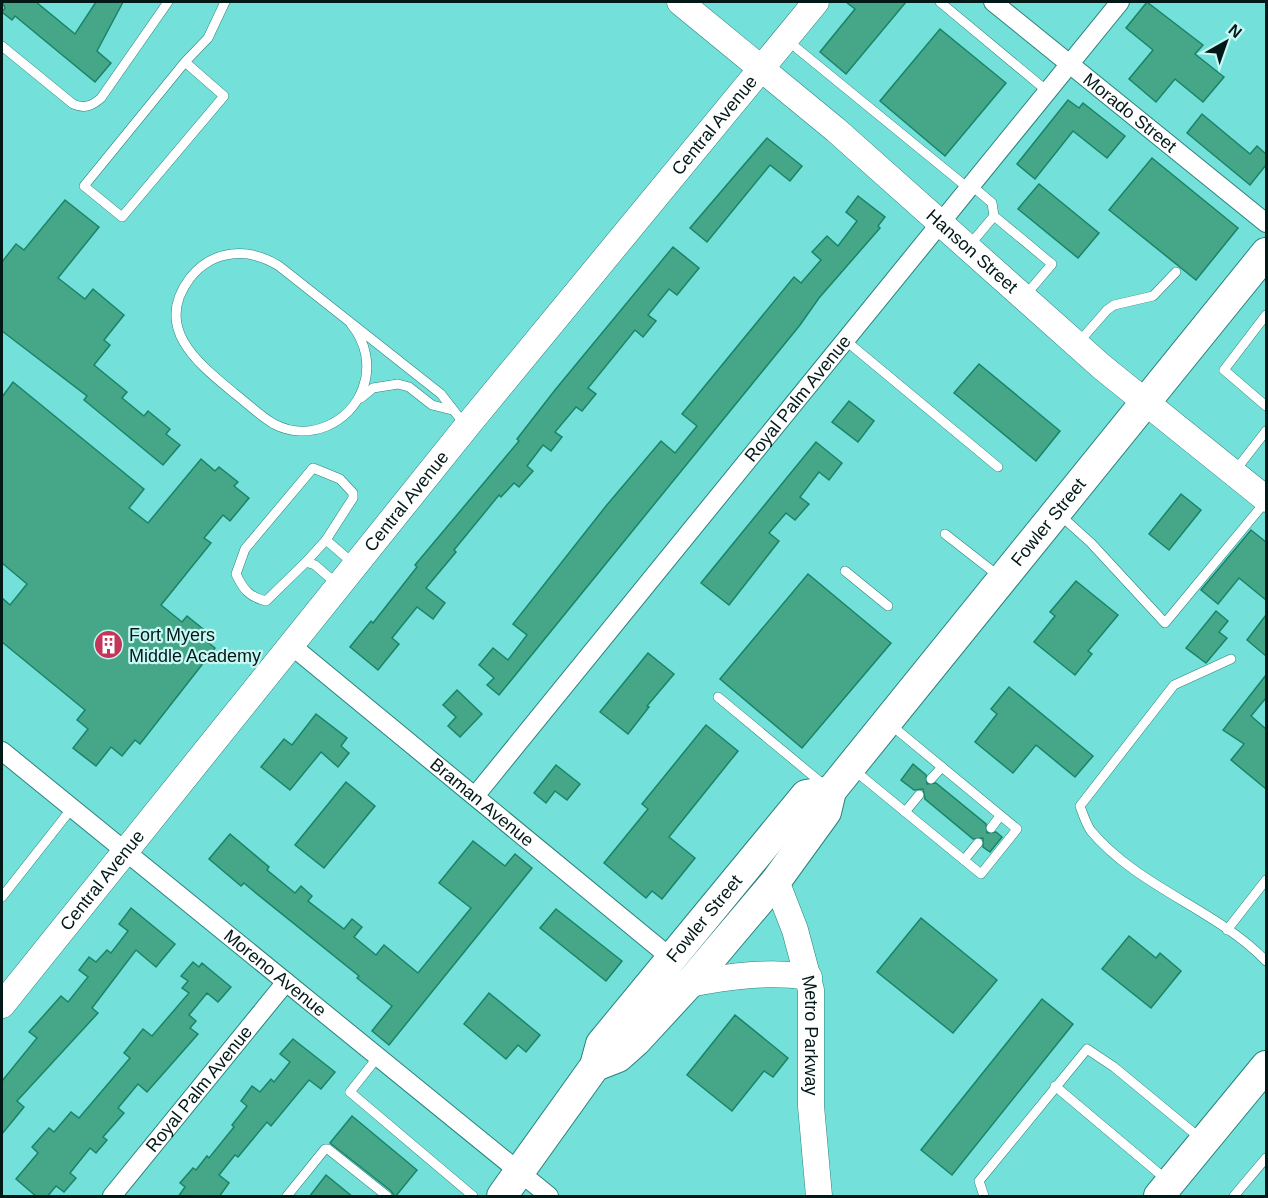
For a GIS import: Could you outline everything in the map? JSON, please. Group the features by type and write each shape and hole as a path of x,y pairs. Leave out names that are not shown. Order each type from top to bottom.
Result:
{"main road":[{"name":"Fowler Street","path":"502,1197 607,1062 636,1041 689,984 776,881 826,812 831,791 850,766 1146,402 1263,264"},
{"name":"Fowler Street","path":"607,1062 601,1044 671,958 807,795 831,791"},
{"path":"776,881 780,828"},
{"path":"1165,1190 1266,1066"}],"street":[{"name":"Hanson Street","path":"680,2 836,130 1077,345 1266,500"},
{"name":"Central Avenue","path":"2,1005 356,566 459,418 762,69 816,2"},
{"name":"Morado Street","path":"993,2 1266,223"},
{"name":"Royal Palm Avenue","path":"475,796 1120,2"},
{"name":"Braman Avenue","path":"292,646 671,958"},
{"name":"Moreno Avenue","path":"2,751 549,1197"},
{"name":"Metro Parkway","path":"776,881 795,930 809,977 812,1003 811,1106 819,1197"},
{"path":"689,984 720,978 771,973 809,977"},
{"name":"Royal Palm Avenue","path":"112,1197 286,982"}],"lane":[{"path":"2,46 73,104 81,108 89,106 101,98 168,2"},
{"path":"185,62 224,96 122,218 84,186 185,62 208,38 225,2"},
{"path":"940,2 1047,90"},
{"path":"786,39 992,204 994,216 1052,264 1023,298"},
{"path":"967,249 994,216"},
{"path":"246,253 263,257 279,266 441,394 459,418 432,405 409,387 399,384 373,388 357,401 345,416 322,428 298,430 274,424 190,355 180,335 178,307 188,281 201,267 222,255 246,253"},
{"path":"1077,345 1107,310 1114,305 1153,296 1176,272"},
{"path":"1266,315 1224,370 1266,406"},
{"path":"351,324 361,339 366,358 364,385 357,401"},
{"path":"845,340 998,467"},
{"path":"1233,473 1266,431"},
{"path":"313,468 340,479 353,493 353,498 326,540 266,601 255,599 242,588 237,574 245,549 313,468"},
{"path":"1056,512 1090,543 1166,623 1266,500"},
{"path":"945,534 1001,579"},
{"path":"326,540 356,566"},
{"path":"306,562 315,565 339,587"},
{"path":"845,571 888,606"},
{"path":"1231,659 1174,685 1080,806 1090,830 1125,863 1249,943 1266,961"},
{"path":"718,697 831,791"},
{"path":"850,766 981,874 1017,829 886,722"},
{"path":"932,779 942,767"},
{"path":"905,812 919,795"},
{"path":"2,897 72,808"},
{"path":"991,828 1000,816"},
{"path":"964,860 978,843"},
{"path":"1227,930 1266,880"},
{"path":"984,1197 979,1181 1087,1049 1114,1067 1204,1142"},
{"path":"377,1058 350,1092 473,1197"},
{"path":"1055,1086 1165,1190"},
{"path":"287,1197 325,1149 328,1149 387,1197"},
{"path":"1234,1197 1266,1158"}],"building":[{"path":"2,2 36,2 75,34 96,2 123,2 97,51 111,63 95,82 15,16 12,20 2,12 5,8"},
{"path":"846,2 906,2 846,74 820,52 855,9"},
{"path":"1147,2 1203,45 1195,54 1224,77 1203,102 1175,79 1156,102 1129,79 1153,50 1126,28"},
{"path":"940,29 1006,83 945,156 880,101"},
{"path":"1068,100 1079,108 1083,103 1125,136 1107,158 1073,131 1035,179 1017,164"},
{"path":"1202,114 1250,154 1257,146 1266,154 1266,165 1250,185 1187,133"},
{"path":"767,138 802,166 790,181 770,165 707,242 690,228"},
{"path":"1152,158 1238,228 1196,280 1109,210"},
{"path":"1039,184 1099,233 1078,258 1018,209"},
{"path":"858,196 885,217 878,226 880,228 819,298 800,325 499,695 487,685 494,678 479,665 493,648 508,660 527,635 513,624 606,506 661,441 675,453 697,426 682,414 794,277 801,283 821,260 812,252 827,236 838,246 857,221 846,212"},
{"path":"65,200 99,227 58,278 85,299 93,289 124,315 104,340 110,345 94,365 127,392 122,398 144,416 148,411 170,429 166,434 180,445 163,465 84,400 87,396 2,331 2,262 16,244 24,250"},
{"path":"673,247 699,268 677,295 669,289 648,315 656,321 643,337 635,330 588,388 596,394 582,411 576,407 555,432 562,437 551,451 543,445 527,466 533,471 519,487 514,483 501,497 499,495 454,550 456,552 426,588 445,603 433,619 417,607 392,638 399,644 378,670 350,647 371,621 373,623 417,567 415,565 519,441 517,439 555,390"},
{"path":"979,364 1060,431 1036,461 954,393"},
{"path":"13,382 144,489 129,508 148,523 201,459 215,471 219,467 238,482 234,486 249,498 230,521 223,515 204,538 211,543 161,605 182,622 187,616 203,629 199,635 215,648 140,744 135,740 122,756 111,747 96,766 73,748 88,729 77,720 85,710 2,642 2,598 10,605 27,584 2,563 2,397"},
{"path":"849,401 874,421 858,442 832,422"},
{"path":"816,442 842,463 829,480 819,472 800,497 809,504 795,520 786,513 769,533 779,541 729,605 701,583"},
{"path":"1181,494 1201,510 1169,550 1149,534"},
{"path":"1251,530 1266,542 1266,600 1239,578 1218,604 1201,590"},
{"path":"808,574 891,643 802,748 720,679"},
{"path":"1076,581 1118,615 1088,651 1092,654 1075,675 1034,642 1055,616 1050,612"},
{"path":"1216,611 1228,621 1219,632 1227,638 1206,663 1186,648"},
{"path":"1266,615 1266,656 1247,640"},
{"path":"648,653 674,674 647,706 649,707 628,734 600,712"},
{"path":"1266,675 1266,698 1251,716 1266,729 1266,789 1231,760 1244,744 1223,730"},
{"path":"1009,687 1093,756 1075,777 1036,745 1013,773 975,742 997,714 991,709"},
{"path":"457,690 482,714 460,737 448,726 456,717 443,705"},
{"path":"316,714 347,738 341,746 349,753 338,767 321,752 290,790 261,767 284,739 292,745"},
{"path":"706,725 738,751 669,837 695,858 662,899 652,891 646,898 604,863 648,809 642,804"},
{"path":"913,764 926,775 927,784 936,783 986,824 987,833 996,832 1002,837 990,852 983,847 983,838 973,839 925,799 923,789 914,790 901,780"},
{"path":"556,765 580,784 567,800 555,791 546,803 534,793"},
{"path":"346,782 375,806 324,868 295,845"},
{"path":"230,834 295,893 301,886 312,896 308,901 344,929 352,919 362,927 354,937 376,955 384,945 418,973 471,908 439,883 473,841 505,866 515,854 532,868 389,1045 372,1031 392,1006 357,978 359,976 244,883 241,886 209,859"},
{"path":"131,908 175,944 156,967 136,950 92,1008 98,1013 17,1101 24,1107 2,1134 2,1081 37,1038 29,1032 61,996 68,1002 88,977 79,970 89,957 96,962 107,950 111,953 128,931 119,924"},
{"path":"556,909 622,961 606,981 540,928"},
{"path":"921,918 997,980 953,1033 877,972"},
{"path":"1129,936 1156,958 1160,953 1181,971 1151,1008 1102,969"},
{"path":"193,962 199,967 202,963 231,987 218,1002 207,993 189,1015 196,1021 190,1028 198,1034 147,1092 138,1084 118,1108 124,1113 103,1137 107,1140 96,1153 90,1148 70,1173 76,1178 64,1192 56,1186 47,1197 37,1197 16,1179 38,1153 32,1147 49,1128 54,1132 71,1112 79,1118 130,1058 124,1053 143,1029 152,1036 189,993 182,988 188,981 181,976"},
{"path":"489,993 540,1035 526,1052 518,1045 506,1059 464,1024"},
{"path":"1042,999 1073,1024 952,1175 921,1150"},
{"path":"735,1015 788,1058 773,1077 764,1071 732,1111 687,1075"},
{"path":"293,1039 335,1072 321,1089 309,1080 271,1126 267,1122 238,1157 235,1155 219,1175 229,1183 219,1197 178,1197 185,1187 180,1183 193,1168 196,1170 207,1156 209,1158 234,1127 232,1125 247,1106 241,1101 252,1086 260,1092 271,1079 274,1082 290,1062 280,1054"},
{"path":"352,1116 417,1170 395,1197 391,1191 330,1143"},
{"path":"326,1175 353,1197 309,1197"}],"place":[{"name":"Fort Myers Middle Academy","path":"108,645"}]}
